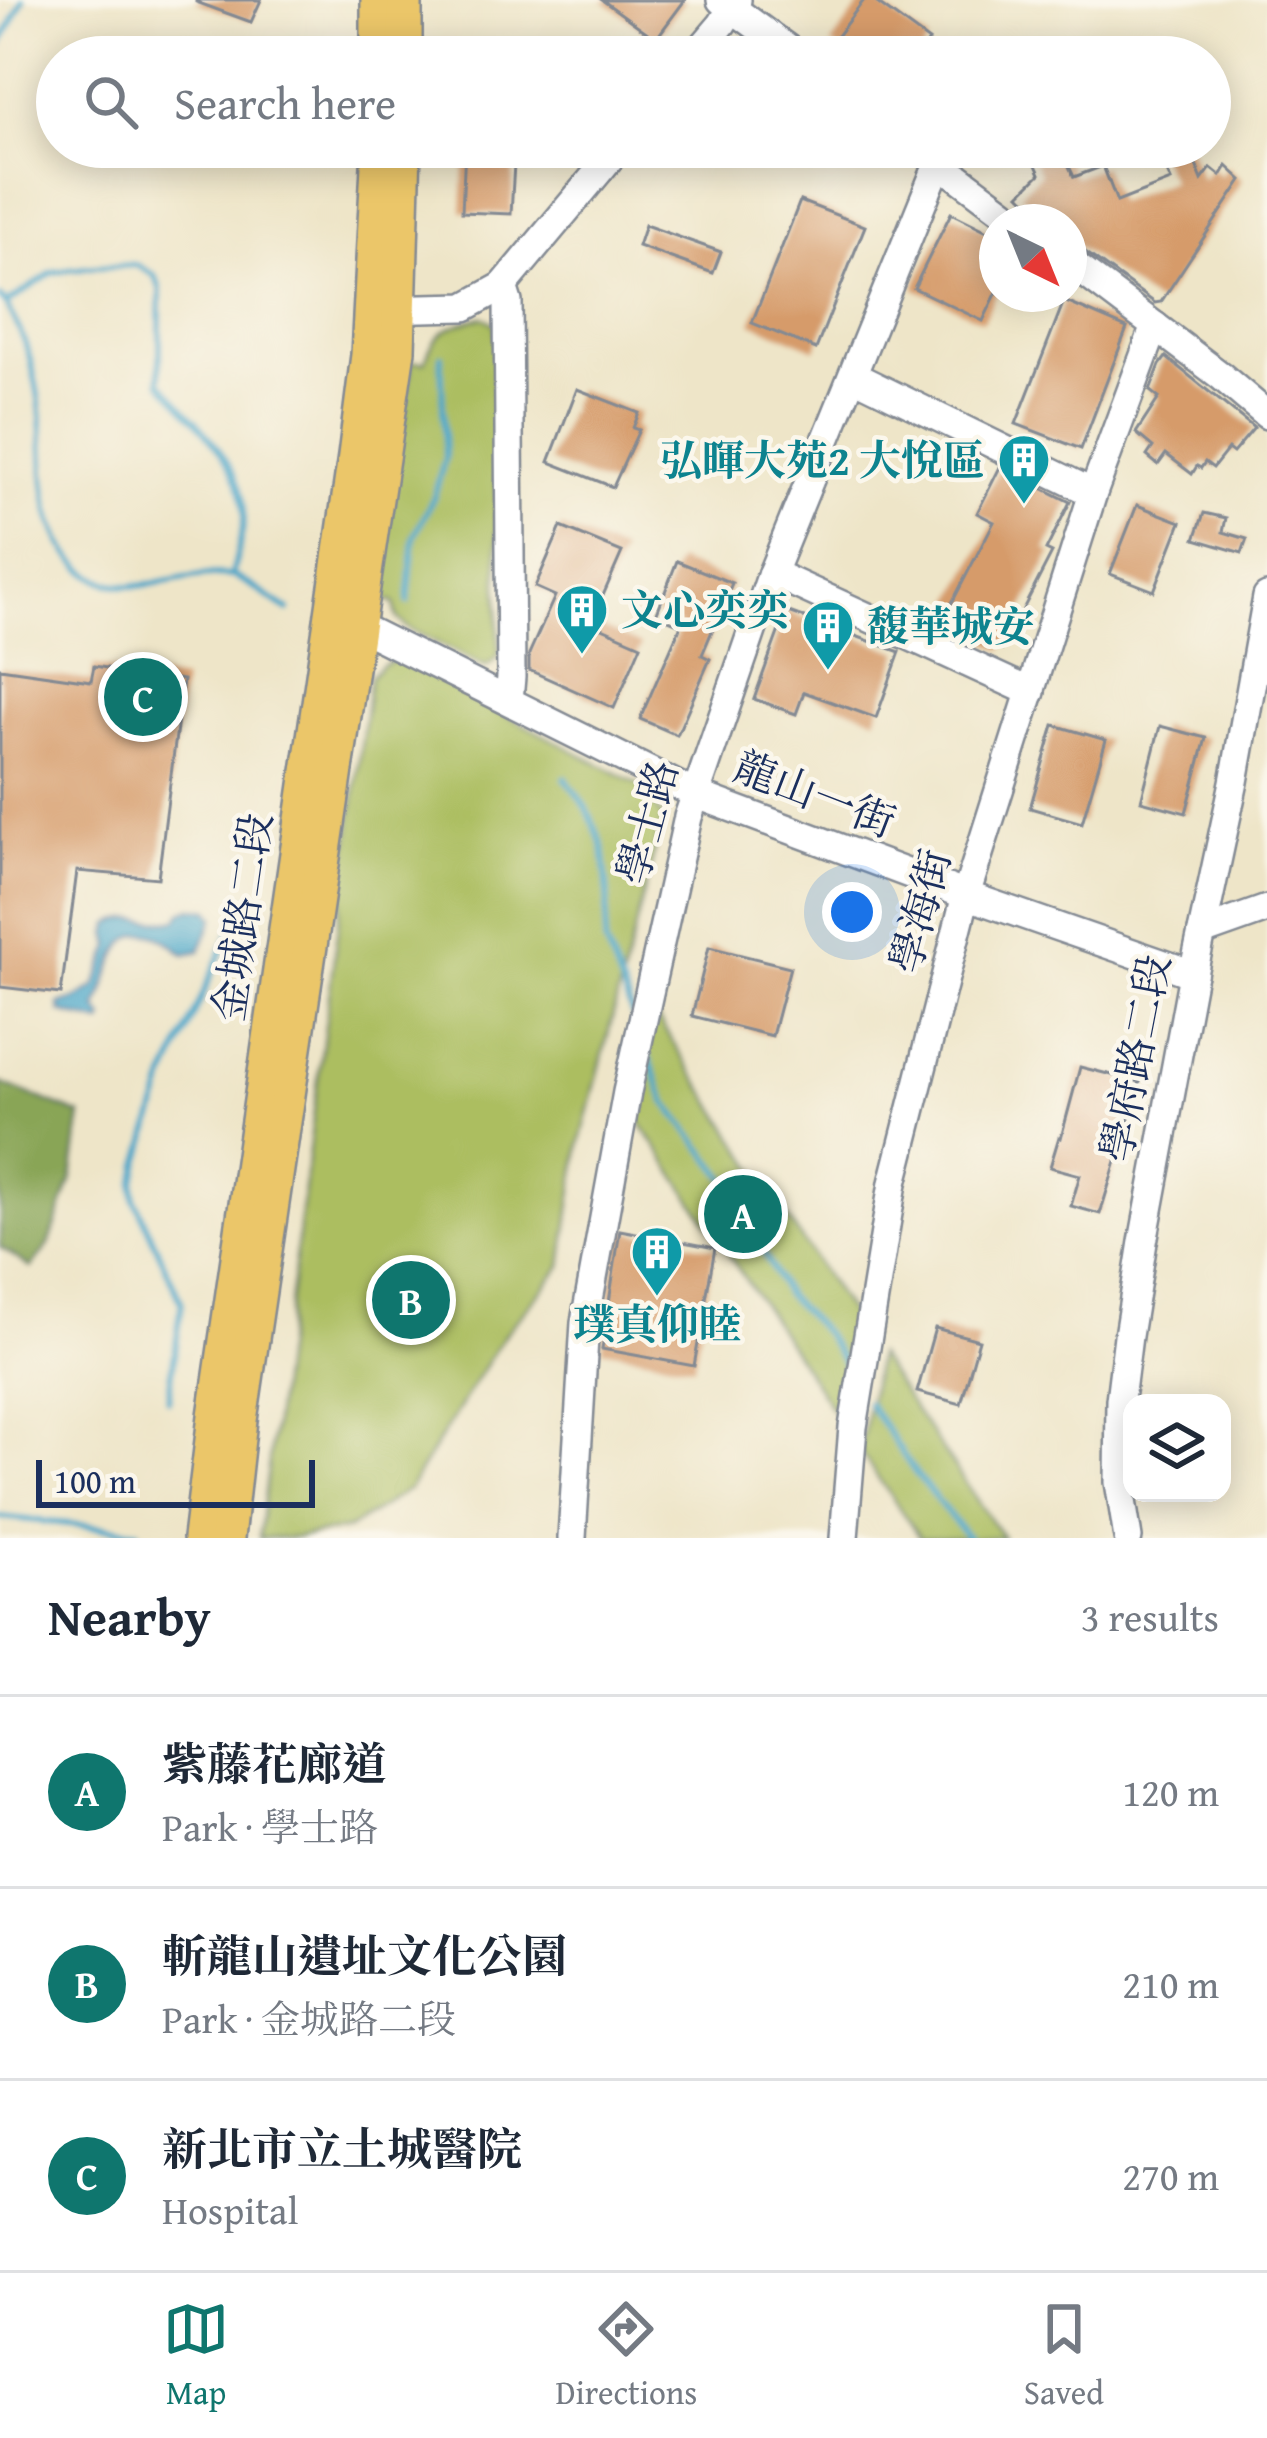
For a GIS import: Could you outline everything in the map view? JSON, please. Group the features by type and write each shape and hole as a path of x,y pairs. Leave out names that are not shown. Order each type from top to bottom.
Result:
{"main road":[{"path":"378,0 378,36"},
{"path":"405,0 405,36"},
{"path":"380,168 385,310"},
{"path":"385,310 402,168"},
{"name":"金城路二段","path":"227,1538 247,1373 398,350 385,310"},
{"name":"金城路二段","path":"200,1538 368,355 385,310"}],"street":[{"path":"708,36 730,2 773,36"},
{"path":"385,310 465,307 503,286 601,168"},
{"name":"學士路","path":"572,1538 585,1322 627,1092 695,794 772,573 854,376 924,168"},
{"path":"945,168 994,204"},
{"path":"1087,275 1267,415"},
{"path":"503,286 508,302 509,700"},
{"name":"學海街","path":"844,1538 853,1427 893,1183 966,895 1094,493 1155,326"},
{"path":"854,376 1094,493"},
{"path":"772,573 1031,692"},
{"name":"學府路二段","path":"1129,1538 1119,1482 1123,1379 1143,1242 1267,597"},
{"name":"龍山一街","path":"358,626 695,794 1193,974"},
{"path":"1202,932 1267,909"}],"green space":[{"path":"483,317 495,328 499,655 484,666 407,628 397,617 394,603 377,597 412,361 425,362 446,330"},
{"path":"398,659 653,792 652,803 663,817 579,1149 562,1266 504,1335 409,1489 348,1529 259,1538 370,677 382,665"},
{"path":"652,1010 854,1320 834,1412 630,1107"},
{"path":"0,1083 81,1115 72,1178 49,1245 31,1268 0,1247"},
{"path":"877,1355 1003,1538 920,1538 860,1452"}],"water":[{"path":"192,908 209,910 214,918 200,951 185,954 160,937 134,936 117,955 97,1008 102,1023 61,1012 60,1004 96,986 111,946 111,924 128,919 170,921"}],"building":[{"path":"196,0 261,0 251,22"},
{"path":"602,0 685,0 658,36"},
{"path":"864,0 873,0 922,36 837,36"},
{"path":"464,168 514,168 511,214 462,212"},
{"path":"1037,168 1070,168 1074,177 1104,168 1117,202 1171,181 1165,168 1197,168 1202,180 1211,168 1221,176 1229,168 1242,180 1161,302 1155,303 1087,253 1087,204 1030,204 1020,194 1040,174"},
{"path":"800,201 865,226 816,349 752,323"},
{"path":"951,213 979,227 979,312 987,312 983,321 914,288"},
{"path":"645,225 721,252 713,273 638,246"},
{"path":"1087,311 1127,328 1081,449 1016,424 1060,312"},
{"path":"1166,357 1254,428 1213,468 1205,462 1192,474 1166,454 1158,465 1147,456 1153,447 1136,433 1159,398 1150,391"},
{"path":"577,389 639,413 633,428 639,430 613,487 549,462"},
{"path":"1000,467 1070,502 1046,550 1052,553 1002,650 943,620 994,522 977,513"},
{"path":"1137,505 1181,522 1154,591 1110,574"},
{"path":"1204,513 1226,518 1223,532 1247,539 1242,553 1195,539"},
{"path":"561,527 622,552 591,623 641,645 614,708 529,670 529,654 555,596 535,587"},
{"path":"677,561 732,583 702,655 710,659 677,735 640,719 681,625 656,615"},
{"name":"馥華城安","path":"786,611 900,652 876,718 804,692 796,714 754,699"},
{"path":"94,666 183,680 158,878 77,871 61,994 0,987 0,668 91,681"},
{"path":"1054,725 1106,740 1082,823 1030,808"},
{"path":"1160,726 1206,738 1186,813 1141,801"},
{"path":"709,947 790,967 772,1036 692,1016"},
{"path":"1080,1067 1140,1082 1100,1214 1071,1206 1080,1175 1050,1167"},
{"name":"璞真仰睦","path":"620,1230 715,1248 694,1366 602,1349"},
{"path":"935,1328 979,1340 961,1404 917,1392"}],"waterway":[{"path":"0,46 23,0"},
{"path":"6,304 53,272 137,265 154,275 160,288 160,381 215,444 243,500 243,526 232,576"},
{"path":"0,297 31,361 48,503 72,558 88,573 118,585 233,576 288,610"},
{"path":"408,602 414,537 434,496 445,458 441,356"},
{"path":"565,778 587,808 603,846 608,895 605,943 633,1016"},
{"path":"168,1400 182,1303 135,1200 134,1183 165,1081 245,899"},
{"path":"646,1050 666,1102 725,1177 785,1294 825,1334 852,1376"},
{"path":"868,1403 916,1474 968,1538"},
{"path":"0,1517 138,1531"}],"place":[{"name":"弘暉大苑2 大悅區","path":"1024,506"},
{"name":"文心奕奕","path":"582,656"},
{"name":"馥華城安","path":"828,672"},
{"name":"新北市立土城醫院","path":"143,697"},
{"name":"紫藤花廊道","path":"743,1214"},
{"name":"璞真仰睦","path":"657,1298"},
{"name":"斬龍山遺址文化公園","path":"411,1300"}]}
